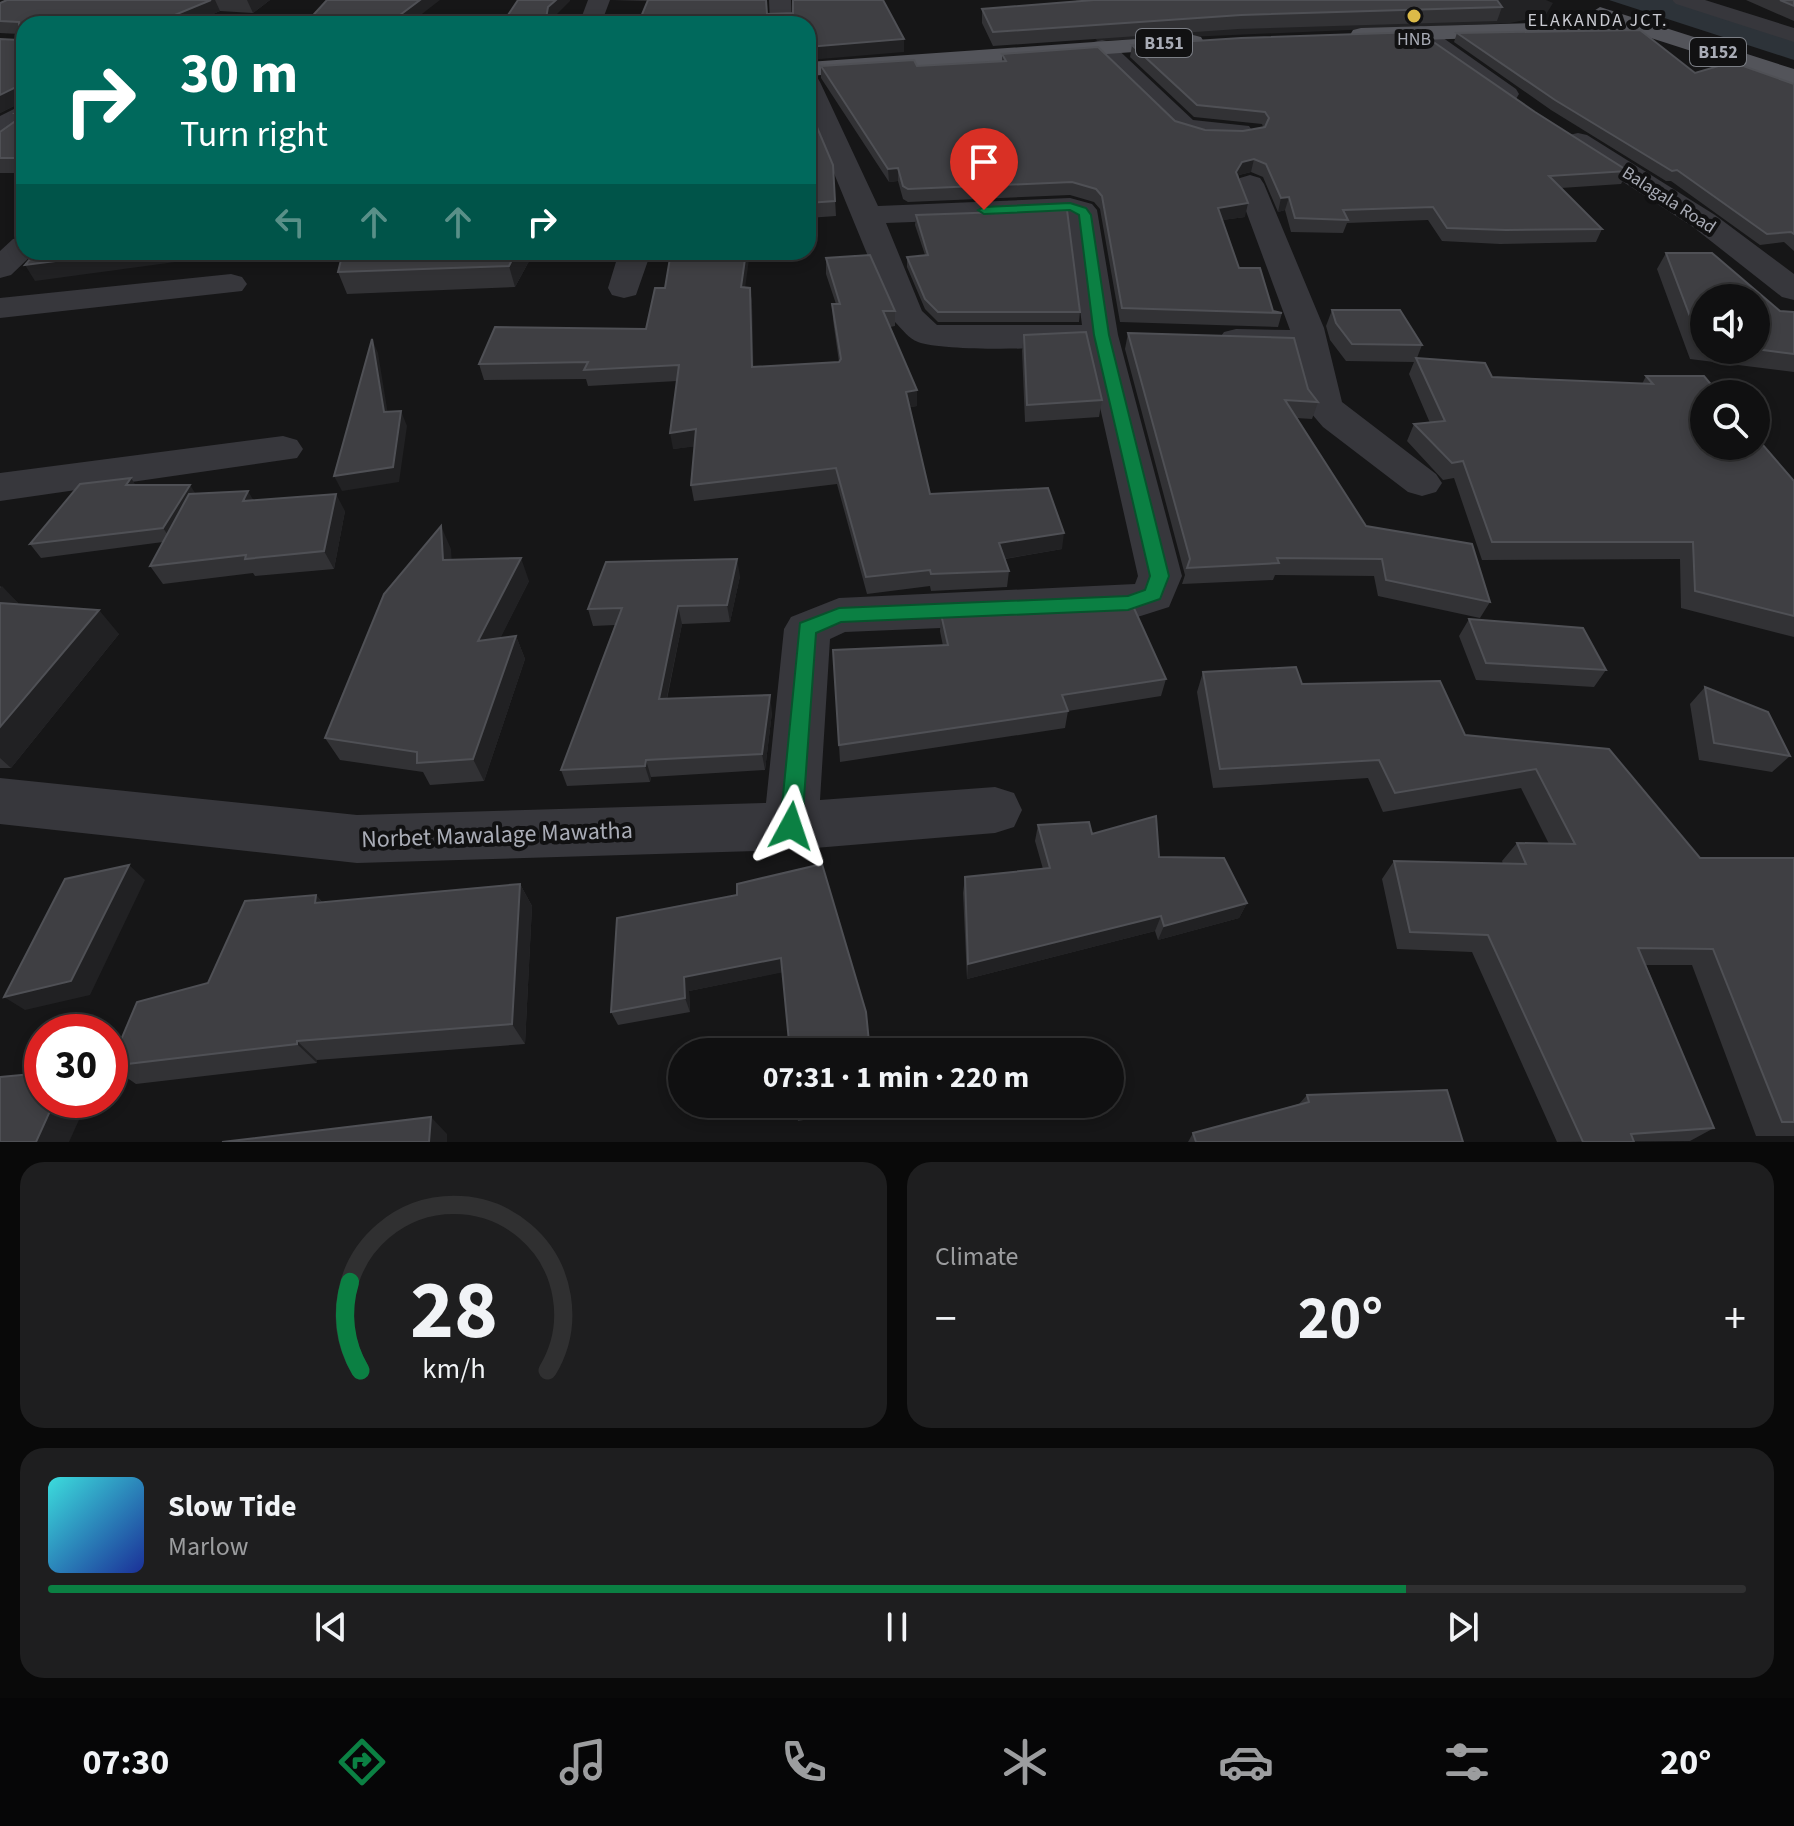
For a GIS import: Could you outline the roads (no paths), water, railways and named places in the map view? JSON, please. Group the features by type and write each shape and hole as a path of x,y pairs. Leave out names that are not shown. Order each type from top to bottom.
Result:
{"main road":[{"name":"B152","path":"1520,28 1563,18 1569,4 1794,77"},
{"path":"1345,35 1604,27 1627,23"},
{"name":"B151","path":"816,68 1223,40"}],"street":[{"path":"1683,0 1794,35"},
{"path":"1421,33 1528,108"},
{"path":"1102,47 1184,126 1194,130 1250,132"},
{"path":"816,100 868,215 907,315 927,334 955,337 1117,335"},
{"name":"Balagala Road","path":"1552,125 1704,221 1794,290"},
{"path":"1250,184 1307,328 1324,405 1336,419 1422,483"},
{"path":"791,826 807,629 839,615 1128,603 1153,595 1160,576 1117,335 1082,210 1070,207 868,215"},
{"path":"0,268 16,253"},
{"path":"624,288 633,260"},
{"path":"0,308 231,284"},
{"path":"1210,338 1309,341"},
{"path":"0,487 283,449"},
{"name":"Norbet Mawalage Mawatha","path":"0,801 357,839 791,826 995,810"}],"place":[{"name":"HNB","path":"1414,16"}],"district":[{"name":"ELAKANDA JCT.","path":"1598,20"}]}
